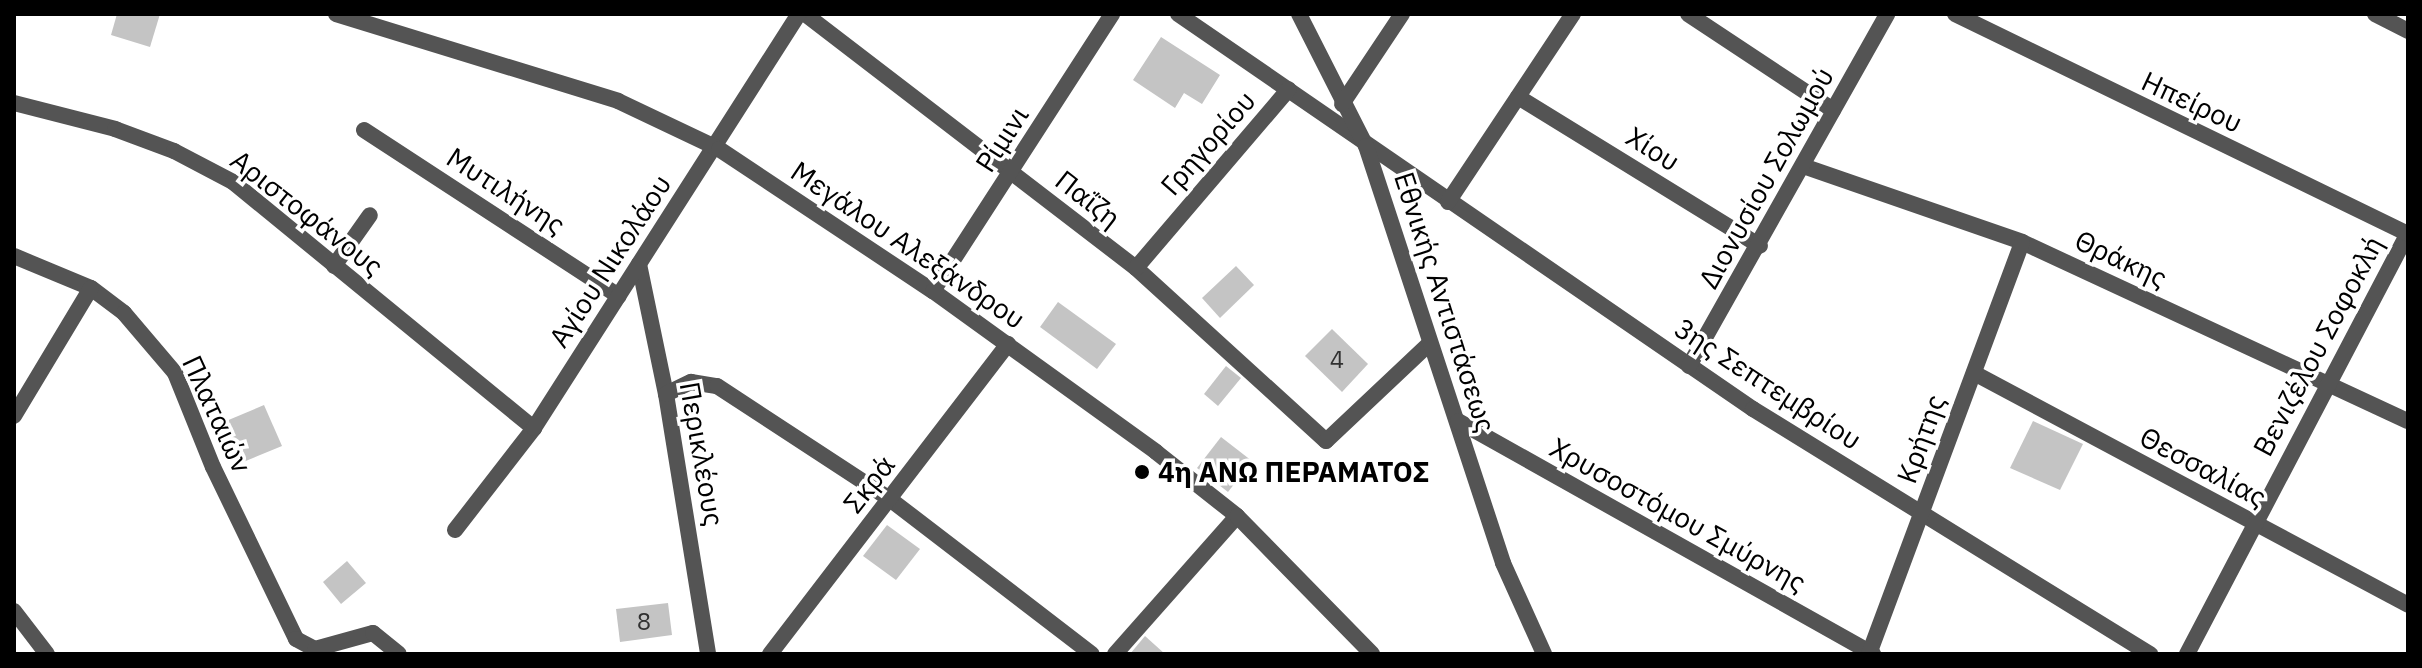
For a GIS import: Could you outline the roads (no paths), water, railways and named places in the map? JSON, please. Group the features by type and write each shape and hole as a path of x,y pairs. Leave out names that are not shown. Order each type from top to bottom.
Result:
{"street":[{"name":"Μεγάλου Αλεξάνδρου","path":"336,14 618,101 686,133 749,170 1008,344 1237,516 1372,654"},
{"name":"Παΐζη","path":"802,14 1136,268 1326,441 1429,344"},
{"name":"Αγίου Νικολάου","path":"455,530 534,428 802,14"},
{"name":"Ρίμινι","path":"933,291 1112,14"},
{"name":"3ης Σεπτεμβρίου","path":"1178,14 1689,366 2150,654"},
{"name":"Εθνικής Αντιστάσεως","path":"1299,14 1366,146 1429,344 1524,614 1544,654"},
{"path":"1342,104 1402,14"},
{"path":"1448,202 1573,14"},
{"path":"1688,14 1833,110"},
{"name":"Διονυσίου Σολωμού","path":"1689,366 1760,246 1887,14"},
{"name":"Ηπείρου","path":"1955,14 2408,234"},
{"path":"2375,14 2408,31"},
{"name":"Γρηγορίου","path":"1136,268 1289,89"},
{"name":"Χίου","path":"1518,97 1760,246"},
{"name":"Αριστοφάνους","path":"14,103 94,122 203,165 233,182 534,428"},
{"name":"Μυτιλήνης","path":"364,130 619,296"},
{"name":"Θράκης","path":"1803,166 2022,242 2408,421"},
{"path":"334,266 370,215"},
{"name":"Βενιζέλου Σοφοκλή","path":"2187,654 2408,234"},
{"name":"Κρήτης","path":"1870,653 2022,242"},
{"name":"Πλαταιών","path":"14,256 91,288 124,313 175,373 213,467 296,639 315,649 373,633 399,654"},
{"name":"Περικλέους","path":"639,264 666,394 708,654"},
{"path":"14,416 91,288"},
{"name":"Σκρά","path":"770,654 1008,344"},
{"name":"Θεσσαλίας","path":"1974,373 2408,605"},
{"path":"666,394 691,382 717,386 891,500 1092,654"},
{"name":"Χρυσοστόμου Σμύρνης","path":"1458,421 1870,653"},
{"path":"1115,654 1237,516"},
{"path":"14,611 47,654"}],"place":[{"name":"4η ΑΝΩ ΠΕΡΑΜΑΤΟΣ","path":"1142,472"}]}
